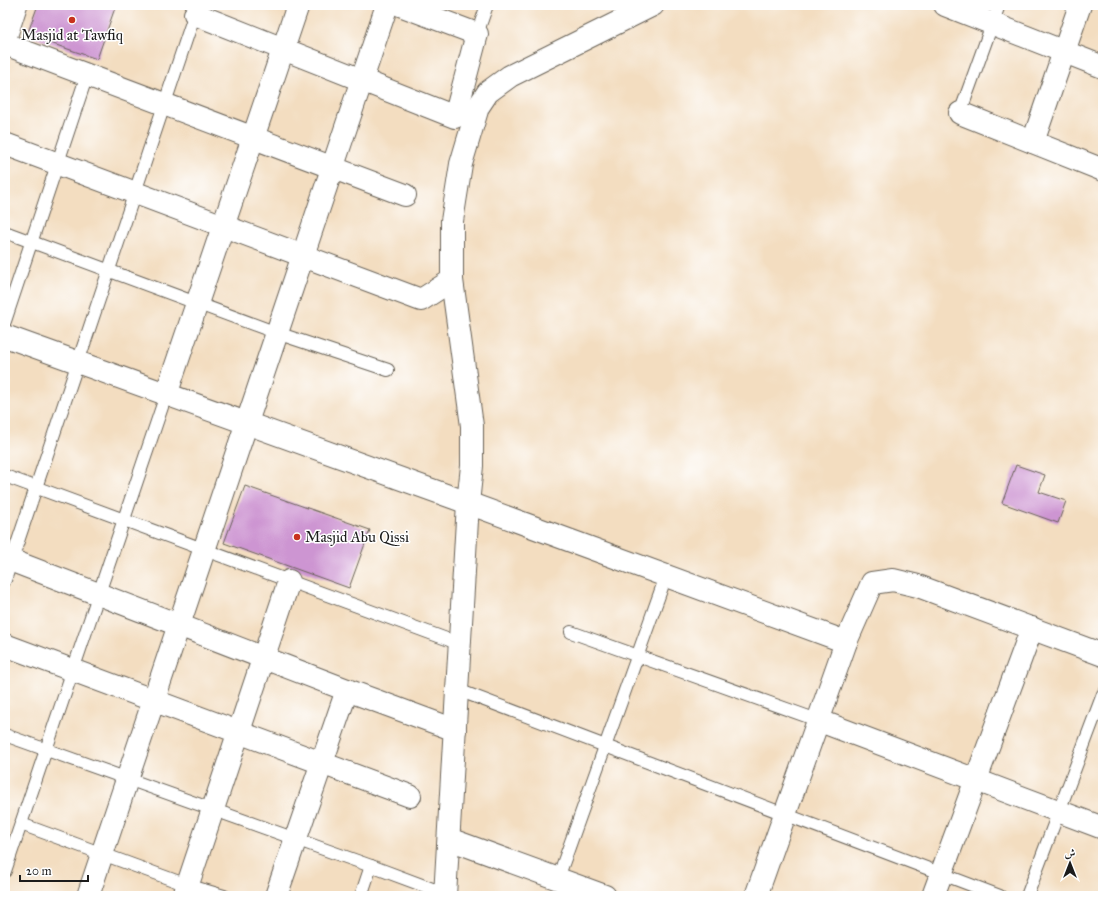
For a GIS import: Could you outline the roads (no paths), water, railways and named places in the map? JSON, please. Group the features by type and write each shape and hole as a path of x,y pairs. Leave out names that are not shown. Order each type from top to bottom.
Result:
{"street":[{"path":"5,39 16,5"},
{"path":"166,395 298,5"},
{"path":"88,896 387,5"},
{"path":"196,9 284,49 455,117 477,34 400,5"},
{"path":"446,895 468,503 472,466 472,426 452,280 452,220 461,164 478,107 488,92 510,76 653,5"},
{"path":"945,5 996,14 1065,52 1103,67"},
{"path":"1033,142 1080,5"},
{"path":"5,44 404,195"},
{"path":"960,114 1103,170"},
{"path":"5,144 421,300 452,280"},
{"path":"5,336 468,503 846,642"},
{"path":"7,566 99,594 455,730"},
{"path":"756,896 820,721 846,642 872,583 894,580 953,598 1103,655"},
{"path":"186,891 289,581"},
{"path":"934,896 1032,628"},
{"path":"5,645 410,796"},
{"path":"276,896 347,690"},
{"path":"820,721 1103,828"},
{"path":"449,839 605,896"}],"lane":[{"path":"477,34 487,5"},
{"path":"7,566 36,488 196,9"},
{"path":"960,114 996,14"},
{"path":"5,321 87,75"},
{"path":"5,232 277,333 388,370"},
{"path":"5,872 166,395"},
{"path":"5,476 460,644"},
{"path":"558,878 666,576"},
{"path":"571,632 820,721"},
{"path":"458,690 1000,896"},
{"path":"1027,896 1103,694"},
{"path":"5,735 296,838 446,895"},
{"path":"21,824 102,854 186,891 224,896"},
{"path":"361,896 371,866"}],"place":[{"name":"Masjid at Tawfiq","path":"72,20"},
{"name":"Masjid Abu Qissi","path":"297,537"}]}
